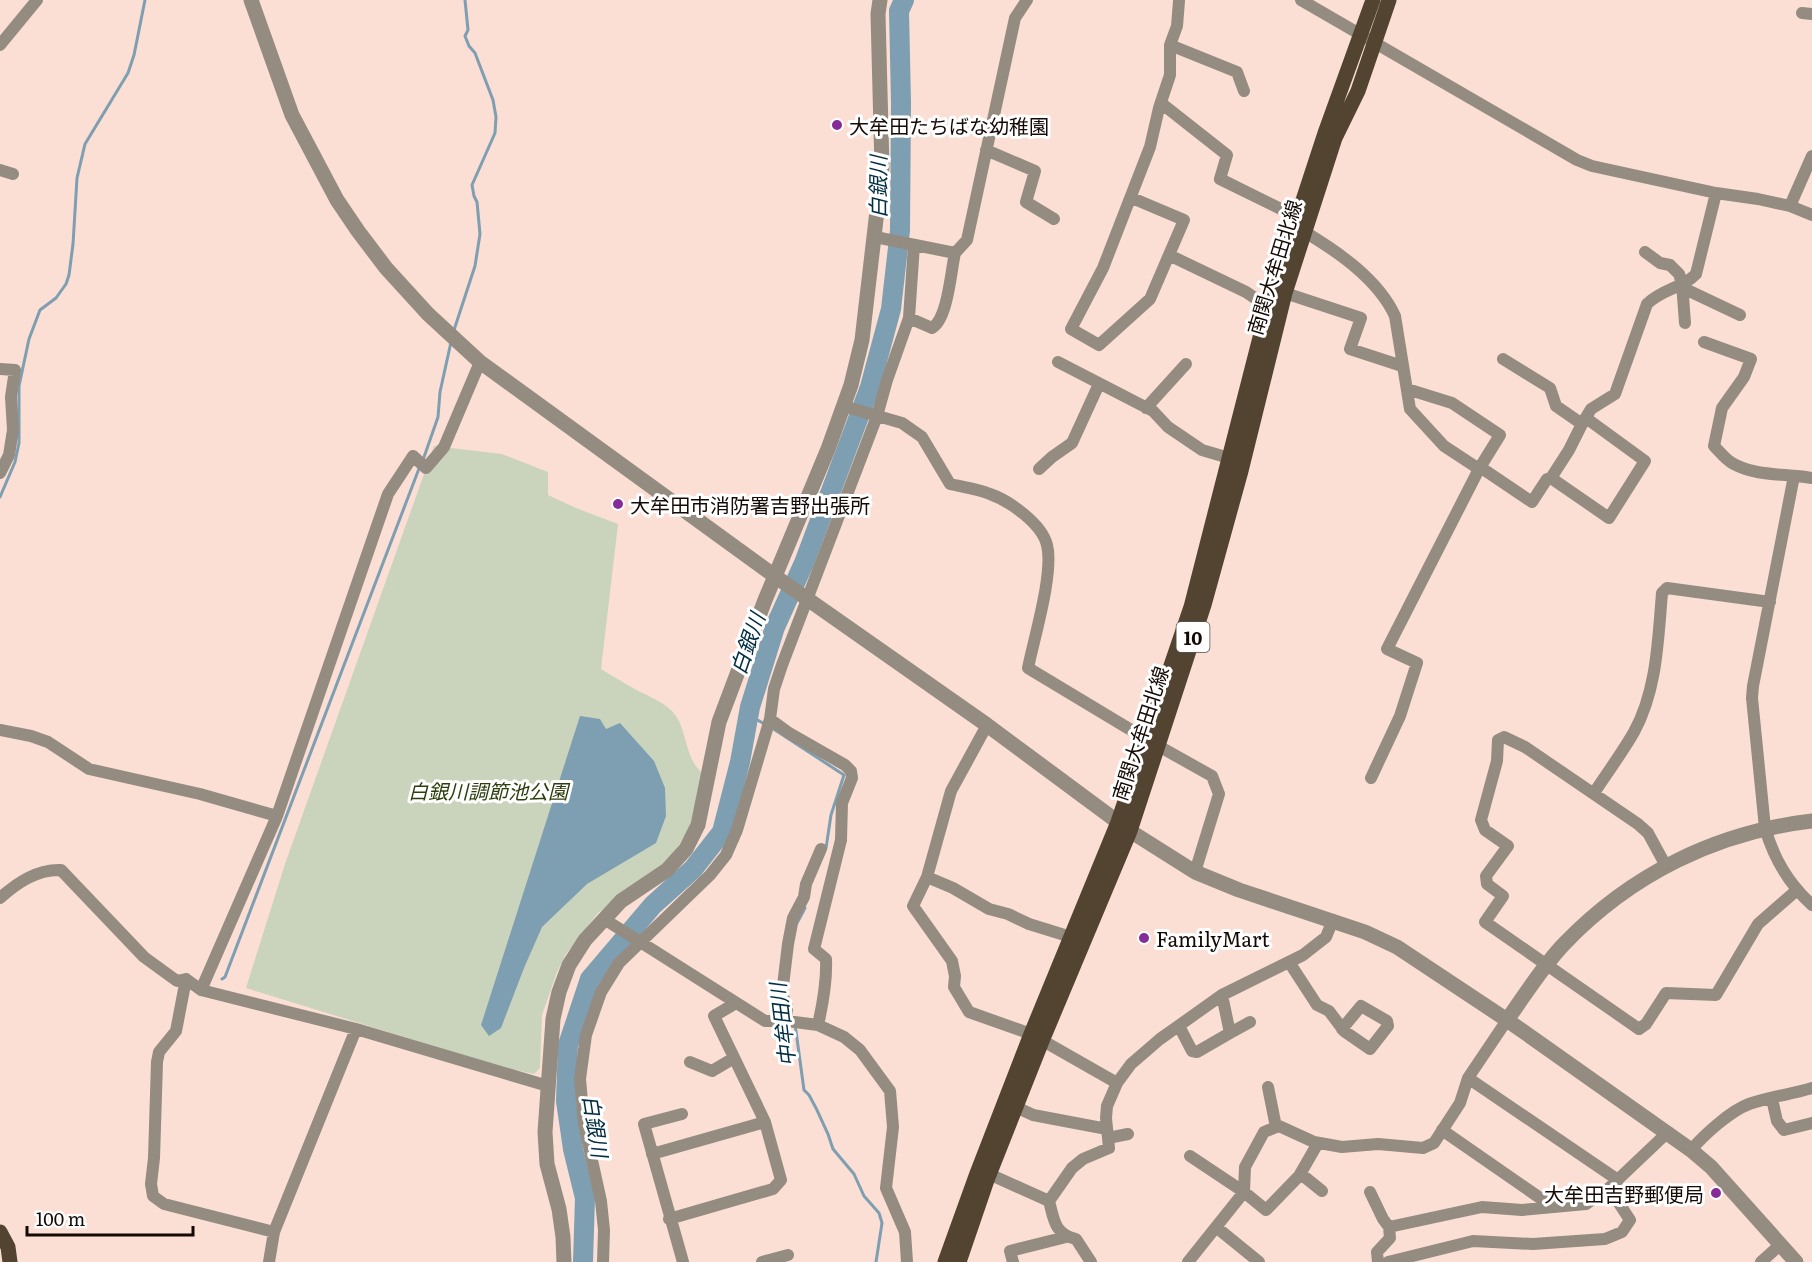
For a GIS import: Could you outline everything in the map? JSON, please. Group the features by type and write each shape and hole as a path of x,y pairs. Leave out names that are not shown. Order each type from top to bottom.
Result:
{"main road":[{"name":"南関大牟田北線","path":"1152,742 1204,605 1285,293 1335,138 1358,91 1373,0"},
{"name":"南関大牟田北線","path":"945,1262 976,1176 1037,1037 1124,826 1152,742 1191,607 1268,307 1325,133 1368,39 1389,0"},
{"name":"南関大牟田北線","path":"959,1262 989,1174 1016,1107 1071,937 1124,826"},
{"path":"0,1232 8,1247 10,1262"}],"street":[{"path":"0,45 37,0"},
{"path":"251,0 292,115 337,200 386,268 428,314 480,362 779,579 987,725 1124,826 1195,872 1239,890 1333,920 1397,947 1507,1020 1692,1150 1711,1167 1796,1262"},
{"path":"564,1262 559,1209 547,1164 545,1131 553,1019 559,992 568,965 585,940 607,921 621,901 668,870 686,849 698,825 720,722 765,600 779,579 846,407 862,340 882,168 878,14 880,0"},
{"path":"909,318 933,328 937,325 946,303 955,253 967,240 1015,18 1027,0"},
{"path":"1301,0 1577,160 1592,166 1716,193 1790,206 1812,215"},
{"path":"1132,198 1184,220 1150,299 1099,345 1071,329 1103,268 1150,147 1170,75 1170,45 1177,26 1179,1"},
{"path":"1170,45 1237,72 1244,91"},
{"path":"1161,103 1227,155 1220,179 1297,217"},
{"path":"987,150 1035,171 1026,202 1054,219"},
{"path":"1790,206 1812,156"},
{"path":"0,170 13,174"},
{"path":"1305,232 1345,259 1376,288 1390,305 1395,316 1410,409 1444,446 1532,502 1569,450 1591,410 1615,394 1647,304 1657,295 1682,286 1695,274 1716,193"},
{"path":"875,237 955,253"},
{"path":"603,1262 604,1230 601,1201 585,1124 580,1079 586,1035 601,992 618,963 710,875 726,855 737,830 769,724 774,689 909,318 910,244"},
{"path":"1645,252 1660,263 1671,265 1679,274 1684,323"},
{"path":"1169,255 1246,292 1268,307"},
{"path":"1682,286 1740,315"},
{"path":"1285,293 1361,318 1350,349 1402,366"},
{"path":"1704,342 1751,359 1744,377 1722,408 1714,446 1730,462 1740,467 1769,475 1812,478"},
{"path":"1503,359 1550,388 1556,406 1584,421 1645,461 1609,518 1551,478"},
{"path":"201,990 277,816 388,494 413,456 426,468 444,447 480,362"},
{"path":"1058,362 1153,411 1168,427 1202,450 1229,458"},
{"path":"1146,408 1186,364"},
{"path":"0,369 15,370 11,397 13,430 9,455 0,473"},
{"path":"1039,470 1071,443 1099,384"},
{"path":"1371,778 1400,716 1417,663 1387,649 1480,468 1500,435 1452,403 1407,389"},
{"path":"846,407 902,423 921,437 950,484 992,494 1018,509 1035,523 1047,544 1047,576 1028,668 1212,776 1220,794 1195,872"},
{"path":"1794,476 1752,698 1765,828 1776,862 1797,890 1812,905"},
{"path":"1593,794 1635,731 1645,705 1657,656 1662,593 1667,588 1770,602"},
{"path":"769,724 845,765 852,778 842,803 841,840 814,949 826,959 827,970 824,1001 818,1026"},
{"path":"987,725 951,791 927,877 913,906 952,961 955,976 954,987 969,1012 1037,1037 1117,1083"},
{"path":"0,730 32,736 48,742 89,769 200,794 277,816"},
{"path":"1666,866 1648,833 1638,824 1525,747 1504,737 1498,740 1497,761 1481,820 1485,830 1508,846 1486,876 1487,884 1503,896 1485,922 1639,1029 1646,1024 1666,993 1716,995 1758,924 1797,890"},
{"path":"1188,1262 1244,1192 1245,1167 1264,1132 1279,1126 1318,1143 1342,1147 1378,1144 1423,1148 1434,1143 1460,1102 1468,1078 1546,965 1563,945 1598,912 1640,881 1679,858 1724,839 1765,828 1812,821"},
{"path":"793,1022 782,994 788,944 793,918 804,897 806,884 821,849"},
{"path":"0,898 16,884 35,875 51,870 61,870 144,957 177,981 186,979 201,990 356,1029 548,1086"},
{"path":"927,877 953,888 989,909 1071,937"},
{"path":"1066,1237 1056,1227 1049,1201 1072,1167 1083,1159 1109,1148 1107,1106 1117,1083 1131,1064 1222,995 1304,955 1326,937 1333,920"},
{"path":"607,921 765,1021 818,1026 844,1037 860,1050 891,1091 893,1127 886,1188 905,1232 907,1262"},
{"path":"1289,962 1317,1005 1329,1011 1342,1029"},
{"path":"186,979 176,1031 159,1052 157,1062 151,1184 153,1196 164,1204 274,1232"},
{"path":"1222,995 1230,1033"},
{"path":"669,1219 773,1189 781,1180 765,1122 714,1016 735,1003"},
{"path":"1179,1026 1192,1051 1197,1052 1250,1022"},
{"path":"269,1262 274,1232 356,1029"},
{"path":"690,1062 712,1071 734,1058"},
{"path":"1388,1262 1411,1259 1473,1241 1533,1244 1605,1239 1622,1232 1630,1220 1613,1184 1468,1078"},
{"path":"1268,1088 1276,1127"},
{"path":"1692,1150 1699,1140 1733,1113 1749,1104 1812,1088"},
{"path":"1772,1099 1777,1121 1784,1130 1812,1123"},
{"path":"1016,1107 1033,1115 1107,1133 1128,1134"},
{"path":"682,1114 644,1125 683,1262"},
{"path":"652,1154 765,1122"},
{"path":"1442,1130 1553,1207"},
{"path":"1389,1227 1482,1208 1522,1210 1586,1204 1613,1184 1668,1132"},
{"path":"1190,1156 1244,1192 1266,1210 1301,1174 1318,1143"},
{"path":"989,1174 1049,1201"},
{"path":"1301,1174 1322,1191"},
{"path":"1370,1192 1389,1227 1390,1239 1377,1252 1378,1262"},
{"path":"1216,1227 1259,1262"},
{"path":"1013,1262 1010,1251 1066,1237 1076,1239 1091,1262"},
{"path":"1761,1262 1780,1245"},
{"path":"762,1262 788,1255"}],"green space":[{"name":"白銀川調節池公園","path":"434,446 502,454 548,472 548,495 618,524 601,669 672,711 680,723 693,762 704,774 689,829 673,855 659,870 598,913 566,954 542,1015 540,1068 534,1074 498,1066 246,988 285,864"}],"water":[{"path":"580,716 600,719 606,729 620,723 654,761 665,788 666,816 656,843 587,884 542,927 501,1028 489,1036 481,1025"}],"waterway":[{"path":"0,497 15,462 19,443 19,386 29,339 40,310 56,298 66,284 69,275 77,178 85,144 128,73 145,0"},
{"path":"454,330 475,266 480,234 477,202 472,185 495,133 496,117 493,100 475,53 465,36 468,30 465,0"},
{"name":"白銀川","path":"583,1262 585,1198 573,1149 566,1101 568,1045 590,979 653,905 693,869 722,832 740,762 750,707 775,627 804,563 870,387 891,309 900,230 899,11 904,0"},
{"path":"423,460 438,417 440,392 451,342"},
{"path":"222,979 225,977 420,466"},
{"name":"中牟田川","path":"749,715 766,725"},
{"name":"中牟田川","path":"772,728 844,775 831,815 826,848"},
{"name":"中牟田川","path":"797,923 805,908"},
{"name":"中牟田川","path":"795,1024 804,1090 817,1110 833,1149 854,1174 864,1196 879,1213 882,1223 876,1262"}],"place":[{"name":"大牟田たちばな幼稚園","path":"837,125"},
{"name":"大牟田市消防署吉野出張所","path":"618,504"},
{"name":"FamilyMart","path":"1144,938"},
{"name":"大牟田吉野郵便局","path":"1716,1193"}]}
